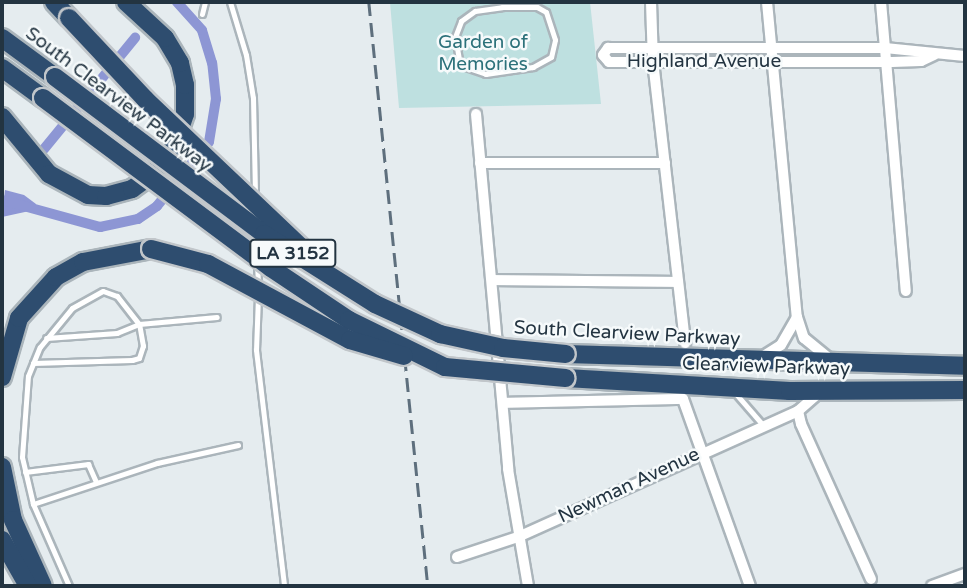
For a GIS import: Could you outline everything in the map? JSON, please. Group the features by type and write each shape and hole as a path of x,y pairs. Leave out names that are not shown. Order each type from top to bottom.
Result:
{"highway":[{"path":"54,2 154,109 346,288"},
{"path":"2,117 49,174 88,195 106,196 132,189 154,173 174,146 185,114 185,85 180,63 165,38 126,2"},
{"name":"South Clearview Parkway","path":"2,38 187,179 346,288 440,334 503,348 566,354 749,362 965,366"},
{"name":"LA 3152","path":"2,68 282,276 349,320 445,367"},
{"path":"2,377 19,318 56,277 83,262 151,249 208,264 350,340 445,367"},
{"name":"Clearview Parkway","path":"445,367 732,389 965,390"},
{"path":"2,467 13,520 43,586"},
{"path":"2,540 28,586"}],"street":[{"path":"651,2 653,61 685,343"},
{"path":"767,2 797,317 813,349 837,363"},
{"path":"881,2 906,291"},
{"name":"Highland Avenue","path":"934,55 921,61 885,62 609,62 603,55 608,48 885,48 920,49 934,55 965,56"},
{"path":"476,114 508,469 528,586"},
{"path":"480,163 665,163"},
{"path":"493,281 678,282"},
{"path":"749,362 781,345 797,317"},
{"path":"821,391 798,411 871,579"},
{"path":"502,403 683,399 750,586"},
{"name":"Newman Avenue","path":"457,557 518,537 762,424 798,411"},
{"path":"932,586 965,574"}],"lane":[{"path":"202,14 205,2"},
{"path":"230,2 246,55 253,98 256,350 284,586"},
{"path":"502,5 537,7 547,12 555,40 551,57 533,67 486,74 460,65 455,37 461,22 475,11 502,5"},
{"path":"33,363 139,358 143,346 139,324 117,296 103,291 72,308 46,338 33,363 22,415 25,472 33,504 69,586"},
{"path":"46,338 117,333 139,324 216,317"},
{"path":"732,389 762,424"},
{"path":"33,504 96,482 239,445"},
{"path":"25,472 88,464 96,482"}],"green space":[{"name":"Garden of Memories","path":"390,2 590,2 601,104 399,108"}],"water":[{"path":"5,190 24,195 36,204 34,210 2,217"}],"waterway":[{"path":"2,200 100,227 138,219 157,206 209,142 216,99 212,63 202,30 177,2"},
{"path":"44,149 135,38"}],"railway":[{"path":"369,2 428,586"}]}
